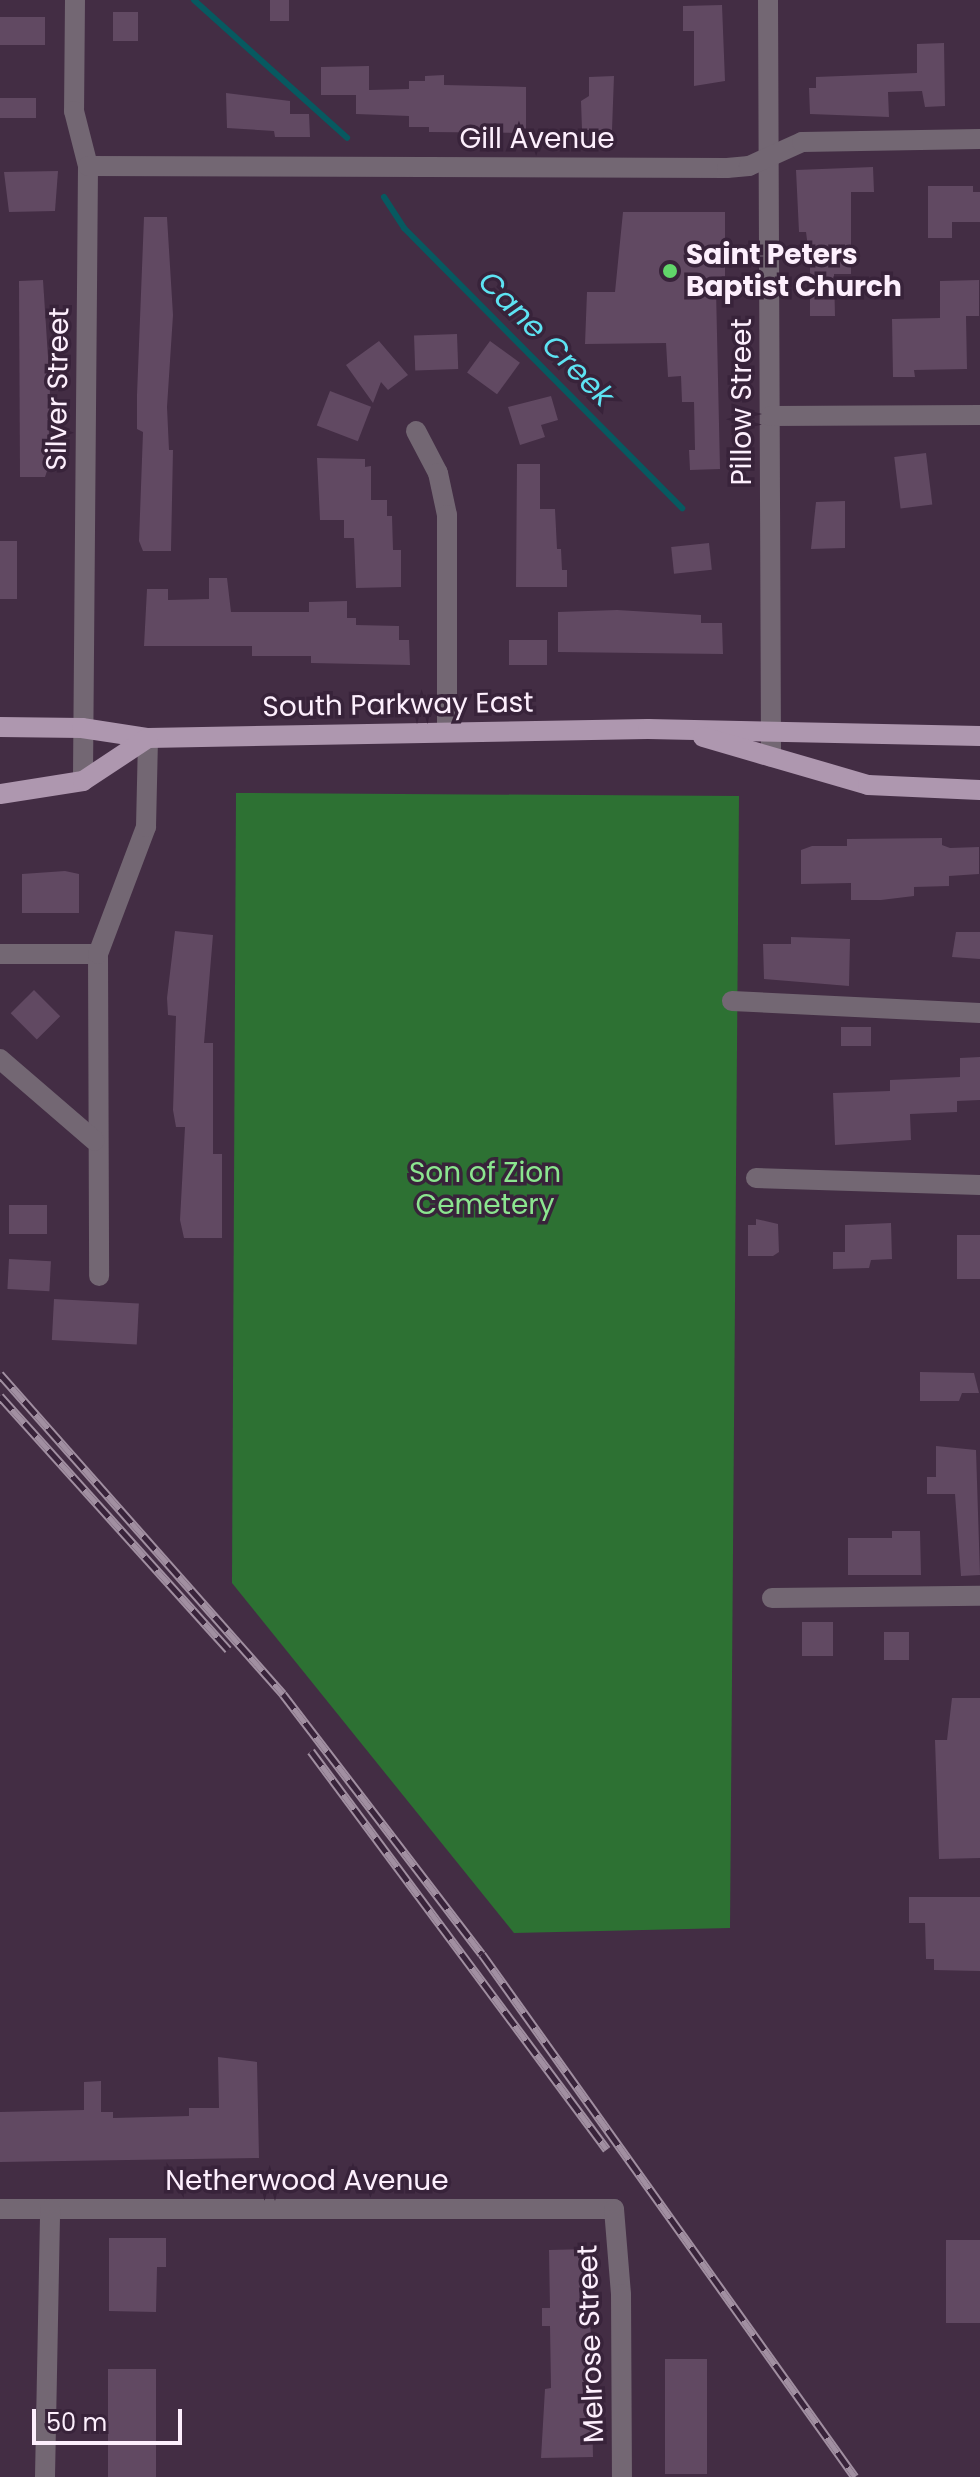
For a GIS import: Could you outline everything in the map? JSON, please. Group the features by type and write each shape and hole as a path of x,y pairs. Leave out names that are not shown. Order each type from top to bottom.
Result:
{"main road":[{"name":"South Parkway East","path":"0,727 82,728 148,738 648,729 980,736"},
{"name":"South Parkway East","path":"648,729 713,739 878,786 980,790"},
{"path":"0,794 83,781 148,738"}],"street":[{"name":"Silver Street","path":"75,0 74,111 88,166 83,781"},
{"name":"Pillow Street","path":"768,0 771,757"},
{"name":"Gill Avenue","path":"88,166 727,168 769,158 802,142 980,139"},
{"path":"770,416 980,415"},
{"path":"416,431 438,473 447,515 447,732"},
{"path":"99,1276 95,1141 98,954 146,827 148,738"},
{"path":"0,954 98,954"},
{"path":"732,1001 980,1013"},
{"path":"0,1059 95,1141"},
{"path":"756,1178 980,1185"},
{"path":"772,1598 980,1596"},
{"name":"Netherwood Avenue","path":"0,2209 614,2209"},
{"path":"45,2477 50,2209"},
{"name":"Melrose Street","path":"614,2209 621,2294 622,2477"}],"green space":[{"name":"Son of Zion Cemetery","path":"236,793 739,796 730,1928 514,1933 232,1583"}],"building":[{"path":"270,0 289,0 289,21 270,21"},
{"path":"722,5 725,81 694,86 694,31 683,31 683,6"},
{"path":"113,12 138,12 138,41 113,41"},
{"path":"0,17 45,17 45,45 0,45"},
{"path":"944,43 945,106 925,107 922,91 888,92 889,117 810,114 809,88 816,88 816,77 917,73 917,44"},
{"path":"369,66 369,90 409,89 409,81 425,81 425,76 444,75 444,85 526,87 526,133 429,132 429,127 409,127 409,116 356,114 356,95 321,95 321,67"},
{"path":"614,76 612,130 582,130 581,101 589,96 589,77"},
{"path":"226,93 290,101 290,114 309,114 310,137 275,137 274,131 227,128"},
{"path":"0,98 36,98 36,118 0,118"},
{"path":"873,167 874,192 851,192 851,274 834,274 835,316 810,316 810,263 806,232 799,232 796,170"},
{"path":"58,171 55,211 9,212 4,172"},
{"path":"928,186 973,186 973,192 980,192 980,222 952,222 952,238 928,238"},
{"name":"Saint Peters Baptist Church","path":"623,212 725,212 725,289 716,289 720,469 690,470 689,450 695,450 694,402 682,402 681,376 668,377 666,343 585,344 587,292 615,292"},
{"path":"144,217 167,217 173,315 167,407 169,450 173,450 171,551 143,551 139,541 143,432 137,429 137,395"},
{"path":"43,280 50,388 48,468 45,477 20,477 19,281"},
{"path":"979,280 979,316 966,316 967,369 914,370 915,377 893,377 892,319 940,318 940,281"},
{"path":"457,334 458,369 415,370 414,336"},
{"path":"379,341 408,375 388,390 381,382 373,403 346,365"},
{"path":"490,341 520,363 497,394 467,373"},
{"path":"330,391 371,407 358,441 317,426"},
{"path":"551,396 558,420 541,425 545,437 520,445 508,407"},
{"path":"926,453 932,505 901,509 894,457"},
{"path":"317,458 365,459 365,467 371,466 371,500 387,500 387,516 392,516 393,550 401,550 401,587 356,588 354,538 344,538 344,520 320,520"},
{"path":"517,464 540,464 540,509 555,509 557,549 561,549 562,570 567,570 567,587 516,587"},
{"path":"845,501 845,548 811,549 816,502"},
{"path":"0,541 17,541 17,599 0,599"},
{"path":"709,543 712,570 674,574 671,547"},
{"path":"209,578 227,578 231,612 309,612 309,602 347,601 347,618 356,618 356,625 399,626 399,640 409,640 410,665 311,663 311,656 252,656 252,646 144,646 147,589 168,589 168,600 209,599"},
{"path":"617,610 701,615 701,623 722,623 723,654 558,652 558,612"},
{"path":"509,640 547,640 547,665 509,665"},
{"path":"942,838 942,845 950,848 979,847 979,874 949,876 949,886 914,887 914,896 881,900 851,900 851,883 801,884 801,850 812,846 847,846 847,839"},
{"path":"65,871 79,874 79,913 22,913 22,874"},
{"path":"175,931 213,935 204,1043 213,1043 213,1154 222,1154 222,1238 184,1238 180,1220 185,1127 176,1127 173,1110 176,1016 168,1015 167,998"},
{"path":"956,932 980,932 980,959 952,957"},
{"path":"791,937 850,939 849,986 764,979 763,944 791,944"},
{"path":"34,990 60,1016 37,1039 11,1013"},
{"path":"841,1027 871,1027 871,1046 841,1046"},
{"path":"980,1057 980,1100 957,1101 957,1112 910,1114 911,1140 835,1145 833,1093 890,1091 890,1080 960,1077 960,1058"},
{"path":"9,1205 47,1205 47,1234 9,1234"},
{"path":"756,1219 778,1224 779,1252 773,1256 748,1256 748,1225 756,1225"},
{"path":"891,1223 892,1259 871,1260 869,1268 833,1269 833,1252 845,1252 845,1225"},
{"path":"957,1235 980,1235 980,1279 957,1279"},
{"path":"9,1259 51,1261 49,1291 7,1289"},
{"path":"54,1299 139,1303 137,1344 52,1340"},
{"path":"920,1372 974,1373 979,1393 962,1393 959,1401 920,1401"},
{"path":"936,1446 976,1450 980,1575 961,1576 955,1494 927,1494 927,1477 936,1477"},
{"path":"892,1531 920,1531 921,1575 848,1575 848,1538 892,1538"},
{"path":"802,1622 833,1622 833,1656 802,1656"},
{"path":"884,1632 909,1632 909,1660 884,1660"},
{"path":"952,1698 980,1698 980,1858 939,1859 935,1740 947,1740"},
{"path":"909,1897 980,1897 980,1971 934,1970 934,1959 926,1959 925,1923 909,1923"},
{"path":"218,2057 257,2062 259,2158 0,2162 0,2112 84,2110 84,2082 101,2081 101,2112 113,2112 113,2118 189,2116 189,2108 219,2108"},
{"path":"109,2238 166,2238 166,2267 157,2267 156,2312 109,2311"},
{"path":"946,2240 980,2240 980,2323 946,2323"},
{"path":"589,2249 593,2457 541,2458 545,2389 551,2388 550,2326 542,2326 542,2308 550,2308 549,2250"},
{"path":"665,2359 707,2359 707,2474 665,2474"},
{"path":"108,2369 156,2369 156,2477 108,2477"}],"waterway":[{"name":"Cane Creek","path":"194,0 347,138"},
{"name":"Cane Creek","path":"384,197 404,228 682,508"}],"railway":[{"path":"0,1374 283,1694 482,1954 855,2477"},
{"path":"0,1396 228,1649"},
{"path":"311,1751 607,2149"}],"place":[{"name":"Saint Peters Baptist Church","path":"670,271"}]}
